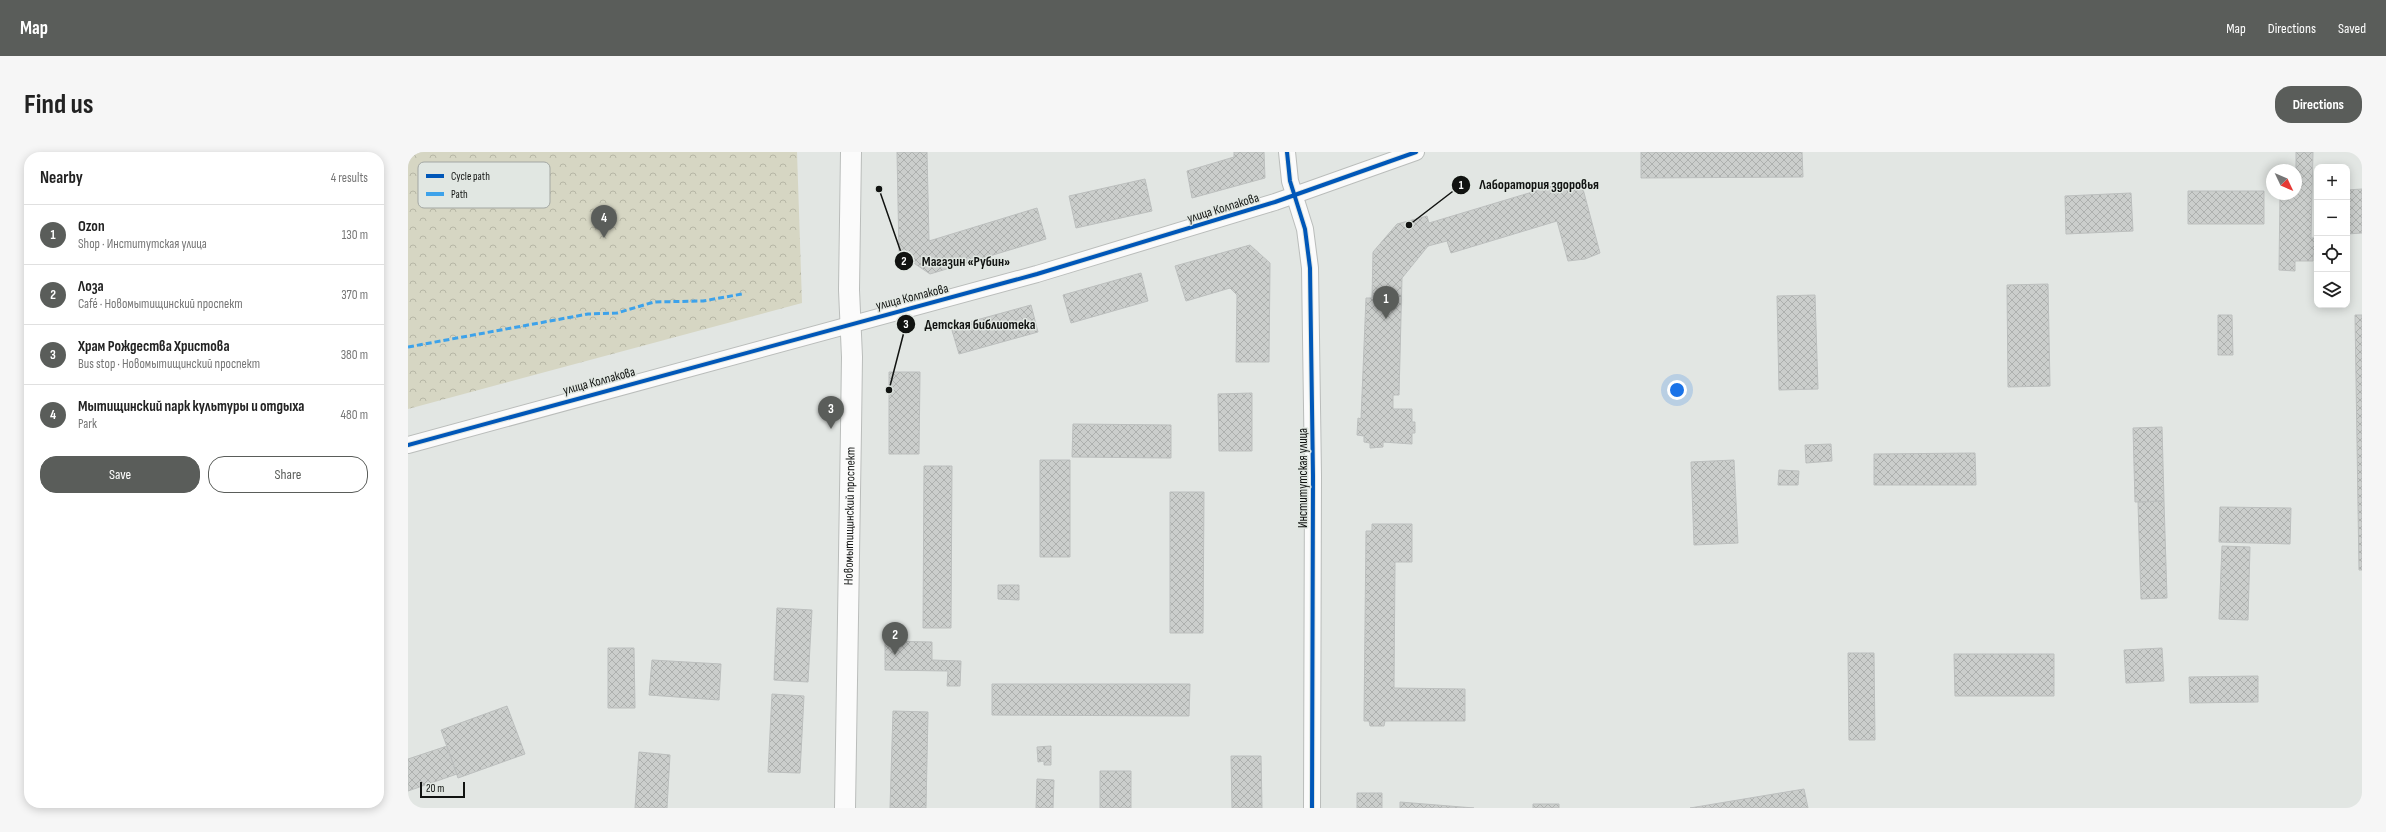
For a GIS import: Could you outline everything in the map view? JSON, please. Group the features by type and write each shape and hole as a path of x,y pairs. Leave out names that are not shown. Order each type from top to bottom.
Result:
{"main road":[{"name":"Новомытищинский проспект","path":"846,808 849,671 851,324 849,290 851,152"}],"street":[{"name":"Институтская улица","path":"1287,152 1289,175 1305,229 1310,268 1313,476 1312,808"},
{"name":"улица Колпакова","path":"408,444 1045,272 1294,195 1416,152"}],"green space":[{"path":"408,152 797,152 802,303 408,409"}],"building":[{"path":"897,152 927,152 929,241 1037,208 1046,239 930,274 899,253"},
{"path":"1234,152 1264,152 1265,178 1192,198 1187,171 1234,157"},
{"path":"1641,152 1802,152 1803,177 1641,178"},
{"path":"2296,152 2313,152 2311,238 2314,238 2313,261 2295,261 2295,271 2279,270 2280,200 2302,200 2302,164 2296,164"},
{"path":"1145,179 1152,211 1076,228 1069,196"},
{"path":"1569,181 1571,187 1576,185 1577,190 1583,189 1600,253 1585,259 1568,261 1557,221 1451,253 1447,241 1428,246 1402,278 1399,395 1393,395 1393,409 1412,409 1412,422 1415,422 1415,433 1412,433 1412,444 1383,442 1383,447 1370,448 1370,443 1364,442 1364,436 1357,435 1358,418 1361,419 1366,298 1372,298 1373,252 1397,224 1427,216 1429,223"},
{"path":"2362,189 2362,233 2350,234 2350,190"},
{"path":"2188,191 2264,191 2264,224 2188,224"},
{"path":"2131,193 2133,231 2066,234 2065,196"},
{"path":"1250,245 1270,263 1269,362 1236,362 1237,295 1230,288 1186,301 1175,266"},
{"path":"1141,273 1148,301 1071,323 1063,295"},
{"path":"2048,284 2050,386 2008,387 2007,285"},
{"path":"1815,295 1818,389 1779,390 1777,296"},
{"path":"1031,305 1038,332 959,354 951,327"},
{"path":"2218,315 2232,315 2233,355 2218,355"},
{"path":"2355,315 2362,315 2362,570 2359,570"},
{"path":"889,372 920,372 919,454 889,454"},
{"path":"1252,393 1252,451 1219,451 1218,394"},
{"path":"1073,424 1171,425 1171,458 1072,457"},
{"path":"2162,427 2164,501 2135,502 2133,428"},
{"path":"1831,444 1832,461 1806,463 1805,445"},
{"path":"1975,453 1976,485 1874,485 1874,454"},
{"path":"1040,460 1070,460 1070,557 1040,557"},
{"path":"1734,460 1738,543 1694,545 1691,462"},
{"path":"924,466 952,466 951,628 923,628"},
{"path":"1779,470 1799,471 1798,485 1778,485"},
{"path":"1170,492 1204,492 1203,633 1170,633"},
{"path":"2164,501 2167,598 2141,599 2138,502"},
{"path":"2220,507 2291,508 2290,544 2219,542"},
{"path":"1372,524 1412,524 1412,562 1395,562 1394,688 1465,689 1465,721 1385,721 1384,726 1370,726 1369,721 1364,721 1366,531 1372,531"},
{"path":"2222,546 2250,547 2248,620 2219,619"},
{"path":"998,585 1019,585 1019,600 998,599"},
{"path":"777,608 812,610 808,682 774,680"},
{"path":"885,641 932,642 932,660 961,661 960,686 947,686 948,671 885,670"},
{"path":"608,648 634,648 635,708 608,708"},
{"path":"2162,648 2164,681 2126,683 2124,650"},
{"path":"1848,653 1874,653 1875,740 1849,740"},
{"path":"1954,654 2054,654 2054,696 1955,696"},
{"path":"652,660 721,664 719,700 649,695"},
{"path":"2258,676 2258,702 2190,703 2189,677"},
{"path":"992,684 1190,684 1189,716 992,715"},
{"path":"772,694 804,696 800,773 768,772"},
{"path":"507,706 525,754 458,778 441,730"},
{"path":"893,711 928,712 926,808 890,808"},
{"path":"447,746 457,774 408,791 408,759"},
{"path":"1051,746 1051,765 1044,765 1044,761 1038,762 1037,747"},
{"path":"639,752 670,755 667,808 635,808"},
{"path":"1231,756 1261,756 1262,808 1232,808"},
{"path":"1100,771 1131,771 1131,808 1100,808"},
{"path":"1037,779 1054,780 1053,808 1036,808"},
{"path":"1804,789 1808,808 1690,808"},
{"path":"1357,793 1382,793 1382,808 1357,808"},
{"path":"1400,802 1474,808 1400,808"},
{"path":"1533,804 1559,804 1559,808 1533,808"}],"marked path":[{"path":"408,347 588,314 617,313 654,302 703,301 742,294"}],"cycle path":[{"path":"1287,152 1290,181 1305,229 1310,268 1313,476 1312,808"},
{"path":"408,445 1037,274 1275,202 1416,152"}],"place":[{"name":"Магазин «Рубин»","path":"879,189"},
{"name":"Лаборатория здоровья","path":"1409,225"},
{"name":"Мытищинский парк культуры и отдыха","path":"604,238"},
{"name":"Ozon","path":"1386,319"},
{"name":"Детская библиотека","path":"889,390"},
{"name":"Храм Рождества Христова","path":"831,429"},
{"name":"Лоза","path":"895,655"}]}
